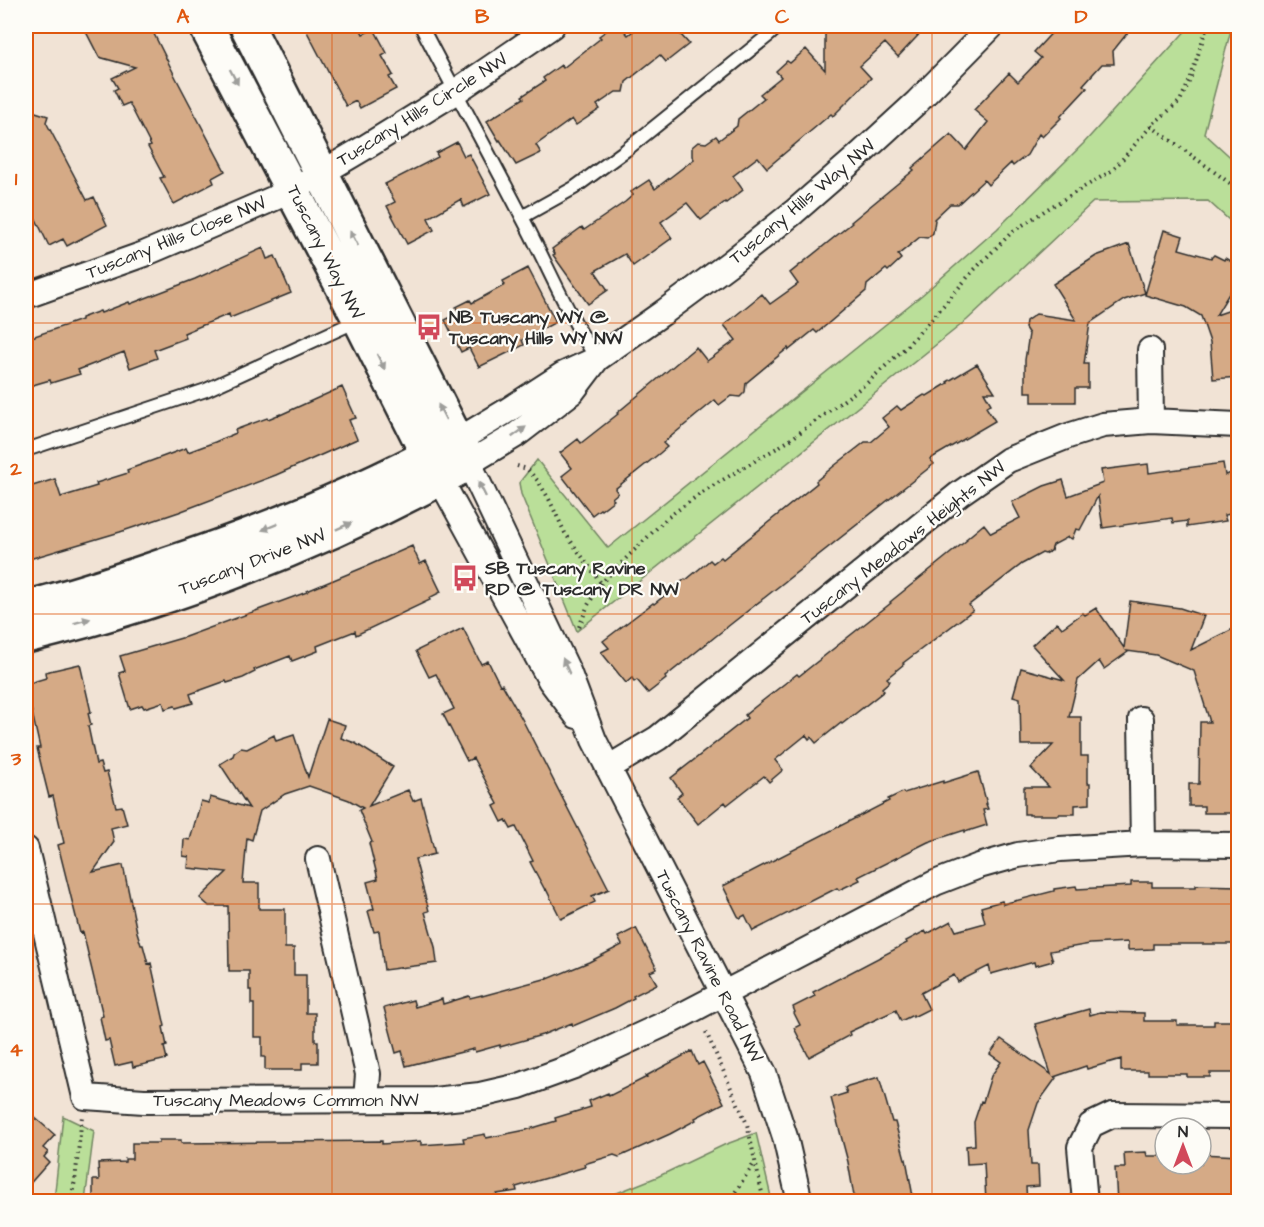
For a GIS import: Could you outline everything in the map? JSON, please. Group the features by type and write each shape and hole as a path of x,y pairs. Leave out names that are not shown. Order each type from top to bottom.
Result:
{"street":[{"name":"Tuscany Way NW","path":"207,26 360,320 449,460"},
{"name":"Tuscany Way NW","path":"247,26 322,173 449,460"},
{"name":"Tuscany Hills Circle NW","path":"322,173 455,92 552,26"},
{"name":"Tuscany Hills Way NW","path":"449,460 516,435 572,392 597,359 711,277 794,212 856,158 992,26"},
{"name":"Tuscany Hills Close NW","path":"26,294 144,254 293,190 322,173"},
{"path":"1150,350 1151,421"},
{"name":"Tuscany Meadows Heights NW","path":"608,768 658,738 959,494 1008,460 1103,425 1151,421 1239,425"},
{"name":"Tuscany Drive NW","path":"26,608 128,578 204,552 338,499 449,460"},
{"name":"Tuscany Drive NW","path":"26,636 98,616 215,578 280,553 344,526 449,460"},
{"name":"Tuscany Ravine Road NW","path":"449,460 550,680 594,740"},
{"name":"Tuscany Ravine Road NW","path":"449,460 568,671 594,740 764,1073 785,1137 800,1202"},
{"path":"1141,719 1143,844"},
{"path":"723,994 935,883 979,866 1018,855 1060,849 1143,844 1239,845"},
{"path":"26,849 85,1097"},
{"path":"318,859 368,1074 366,1100"},
{"name":"Tuscany Meadows Common NW","path":"85,1097 144,1101 366,1100 445,1099 480,1095 519,1086 574,1066 723,994"},
{"path":"1085,1202 1080,1147 1091,1125 1112,1115 1239,1116"}],"lane":[{"path":"421,26 522,217 582,337 597,359"},
{"path":"522,217 574,188 626,150 779,26"},
{"path":"26,450 206,390 360,320"}],"path":[{"path":"579,627 601,583 667,518 704,491 787,442 867,382 904,349 973,271 1012,232 1113,171 1151,126 1180,102 1190,80 1207,26"},
{"path":"1151,126 1239,189"},
{"path":"517,466 527,468 538,481 565,533 601,583"},
{"path":"706,1032 747,1124 764,1202"},
{"path":"70,1202 75,1181 85,1097"},
{"path":"729,1202 755,1163"}],"green space":[{"path":"1190,26 1232,26 1204,133 1238,164 1238,228 1208,201 1093,202 967,320 577,631 521,494 519,483 537,460 608,548 922,295 997,229 1083,144"},
{"path":"63,1116 94,1131 85,1201 54,1201"},
{"path":"756,1133 772,1201 597,1201 657,1177 724,1145"}],"building":[{"path":"83,26 150,26 225,171 212,178 214,183 174,204 160,178 164,177 148,147 151,146 129,103 122,106 114,90 118,88 112,78 135,67 99,57"},
{"path":"304,26 359,26 363,34 374,29 387,53 382,56 393,75 389,77 396,89 360,108 356,101 346,106"},
{"path":"613,26 620,26 628,35 640,26 673,26 689,44 666,62 660,55 626,82 624,92 616,92 597,105 600,109 576,125 572,119 536,145 541,153 516,165 487,121 524,98 522,96 545,81 543,78 561,65 563,68"},
{"path":"835,26 927,26 898,57 885,43 860,66 871,78 833,116 831,114 767,168 758,157 733,176 743,190 726,203 701,220 687,203 661,222 672,238 633,266 625,254 595,271 608,290 588,304 553,255 555,254 552,249 582,227 584,230 625,202 633,195 631,192 649,180 655,189 694,159 692,147 698,142 706,143 716,136 719,140 737,126 738,119 764,98 760,94 781,77 776,71 787,61 790,63 806,49 825,70 825,34"},
{"path":"1058,26 1133,26 1113,51 1114,64 1102,64 1083,85 1087,88 1061,118 1042,137 1039,134 1027,155 1013,166 1011,163 988,185 984,180 958,204 950,204 934,219 933,233 927,238 920,237 898,255 901,259 867,285 866,291 817,333 814,330 789,350 788,348 746,383 745,392 740,397 731,396 719,405 715,400 663,443 667,447 615,489 618,493 612,498 614,500 592,515 562,476 572,468 560,453 578,439 581,443 696,347 707,361 736,340 724,325 762,294 770,304 798,284 790,273 914,170 912,168 951,134 966,150 988,122 974,110 1009,73 1018,82 1041,58 1034,52"},
{"path":"26,109 48,116 46,122 87,200 94,197 107,225 67,246 63,239 49,246 31,209 26,211"},
{"path":"457,142 464,156 469,154 490,194 464,207 461,199 428,218 434,230 407,244 387,206 395,202 385,184 438,157 436,153"},
{"path":"1164,230 1183,236 1179,249 1211,258 1214,255 1224,260 1225,258 1239,266 1239,277 1216,315 1239,307 1239,377 1213,379 1210,342 1201,316 1186,307 1145,295"},
{"path":"1129,244 1145,293 1124,300 1090,323 1084,364 1088,364 1088,388 1075,388 1075,402 1032,402 1032,392 1025,392 1025,360 1029,334 1025,328 1026,321 1036,314 1076,320 1053,284 1096,256"},
{"path":"263,248 267,259 275,256 291,293 230,318 229,314 184,333 186,338 154,350 157,358 130,368 124,352 78,370 80,374 51,383 50,380 26,387 26,339 100,311 101,313 129,302 130,304 195,279"},
{"path":"528,268 556,322 522,340 524,345 479,367 469,348 461,352 445,320 459,313 456,307 470,300 472,303 505,285 503,281"},
{"path":"977,364 995,392 984,392 991,404 986,407 995,421 930,459 934,464 731,624 648,693 637,680 634,682 632,678 626,683 601,652 609,648 603,641 710,560 713,563 721,557 723,559 817,483 816,481 834,466 865,442 871,442 889,427 882,418 897,406 901,410"},
{"path":"342,387 356,418 349,420 357,439 276,475 179,512 26,560 26,505 30,504 26,488 55,479 61,497 97,486 96,483 128,473 127,470 186,448 188,452 215,442 236,433 235,430 280,415"},
{"path":"1223,463 1225,475 1232,473 1238,513 1224,515 1226,521 1187,527 1187,521 1173,523 1172,518 1103,528 1098,496 1080,530 1076,529 1072,539 1068,537 1053,545 1051,551 1042,553 1022,564 969,605 973,610 903,663 887,678 890,681 882,688 884,691 842,724 816,743 806,735 775,760 783,770 769,782 764,776 727,805 725,802 698,824 677,797 682,793 671,778 747,718 745,715 761,702 797,674 799,676 891,603 984,524 991,533 1020,518 1012,502 1044,486 1063,480 1068,496 1103,483 1101,470 1148,464 1149,473"},
{"path":"412,546 420,564 426,561 441,592 429,598 430,600 356,635 355,631 317,646 318,651 292,661 290,656 254,670 255,672 243,678 227,683 226,681 190,694 193,703 165,709 163,702 144,708 142,705 130,709 119,673 125,671 120,656 185,637 307,592"},
{"path":"1130,601 1180,608 1204,616 1191,650 1239,626 1239,813 1204,813 1204,806 1189,806 1189,784 1199,784 1200,722 1210,722 1194,671 1156,655 1127,651 1104,669 1099,661 1078,680 1069,717 1081,717 1081,756 1088,756 1090,804 1075,805 1075,814 1024,814 1024,787 1049,787 1031,768 1053,745 1021,745 1020,698 1013,696 1021,668 1064,680 1032,645 1057,622 1062,628 1083,613 1085,615 1096,608 1124,648"},
{"path":"463,628 481,664 488,661 522,719 609,889 592,896 595,902 561,919 530,862 533,861 516,827 511,829 506,820 502,822 494,806 498,804 473,758 467,761 443,714 454,709 436,674 429,677 416,651"},
{"path":"80,664 91,712 88,713 91,725 88,726 96,764 100,763 103,773 107,772 116,807 122,806 127,824 111,828 114,842 93,872 123,865 137,932 148,964 151,963 165,1026 163,1027 167,1046 164,1047 167,1059 133,1067 132,1062 115,1066 109,1040 105,1041 100,1017 103,1016 83,932 80,933 58,845 64,843 53,796 49,797 44,777 26,686 26,684 46,678 45,672"},
{"path":"327,719 345,725 341,738 355,743 393,767 369,806 408,790 413,801 421,798 435,854 415,859 429,911 425,912 437,963 384,970 379,931 374,932 368,911 374,909 367,882 378,879 369,843 372,842 359,810 363,808 349,800 309,786 285,794 260,811 252,840 247,838 243,883 259,883 259,909 285,909 285,948 294,948 294,975 306,975 306,1013 315,1013 318,1063 302,1063 302,1070 265,1070 265,1057 262,1057 262,1037 254,1037 254,1004 251,1004 249,971 229,971 228,906 209,906 200,898 227,872 188,868 189,857 183,856 184,839 190,840 201,801 209,803 210,797 249,808 220,764 241,748 247,749 274,735 276,741 294,735 308,777"},
{"path":"978,772 988,809 983,810 987,825 928,842 858,877 860,880 839,890 837,888 753,931 745,915 740,918 738,916 723,886 903,792"},
{"path":"1131,882 1152,882 1152,887 1239,886 1239,944 1153,944 1153,949 1128,950 1128,942 1090,944 1050,951 1053,961 1035,966 1034,962 991,974 989,966 958,982 954,975 921,993 929,1009 901,1021 896,1010 849,1032 850,1035 809,1057 794,1028 800,1025 793,1007 815,996 813,992 907,943 906,941 925,931 927,934 951,921 956,931 985,923 981,907 1002,901 1003,904 1054,891 1054,889 1076,886 1077,889 1131,886"},
{"path":"636,928 657,969 650,972 657,984 615,1008 573,1026 572,1023 542,1035 500,1047 500,1045 475,1052 474,1049 406,1066 402,1051 396,1053 384,1008 413,1000 415,1007 442,999 443,1004 548,979 622,945 618,937"},
{"path":"1089,1009 1090,1015 1100,1012 1144,1013 1144,1021 1177,1021 1177,1025 1214,1025 1214,1021 1239,1021 1239,1057 1236,1057 1236,1073 1210,1073 1210,1077 1187,1077 1187,1074 1121,1071 1121,1059 1087,1069 1086,1066 1054,1077 1056,1078 1038,1103 1029,1130 1031,1165 1038,1165 1039,1186 1026,1187 1027,1202 986,1202 984,1163 967,1164 966,1146 975,1145 974,1122 991,1076 1001,1062 990,1054 1001,1039 1051,1074 1035,1024"},
{"path":"692,1051 698,1065 703,1062 724,1103 670,1134 619,1157 614,1155 584,1164 585,1167 516,1187 517,1191 497,1194 497,1196 442,1202 430,1202 429,1198 390,1202 93,1202 93,1180 99,1180 98,1163 125,1162 125,1159 132,1159 132,1143 159,1143 159,1140 181,1140 181,1143 382,1141 382,1144 421,1141 421,1145 464,1142 463,1138 485,1134 486,1138 556,1121 555,1118 591,1107 589,1101 608,1093 609,1096"},
{"path":"879,1077 906,1159 914,1202 855,1202 848,1162 831,1098 847,1093 845,1088 848,1086"},
{"path":"26,1110 55,1135 43,1148 48,1152 44,1157 49,1162 26,1188"},
{"path":"1146,1152 1147,1156 1153,1156 1153,1176 1213,1176 1213,1155 1239,1156 1239,1202 1117,1202 1115,1168 1125,1168 1124,1153"}],"place":[{"name":"NB Tuscany WY @ Tuscany Hills WY NW","path":"429,327"},
{"name":"SB Tuscany Ravine RD @ Tuscany DR NW","path":"465,578"}]}
